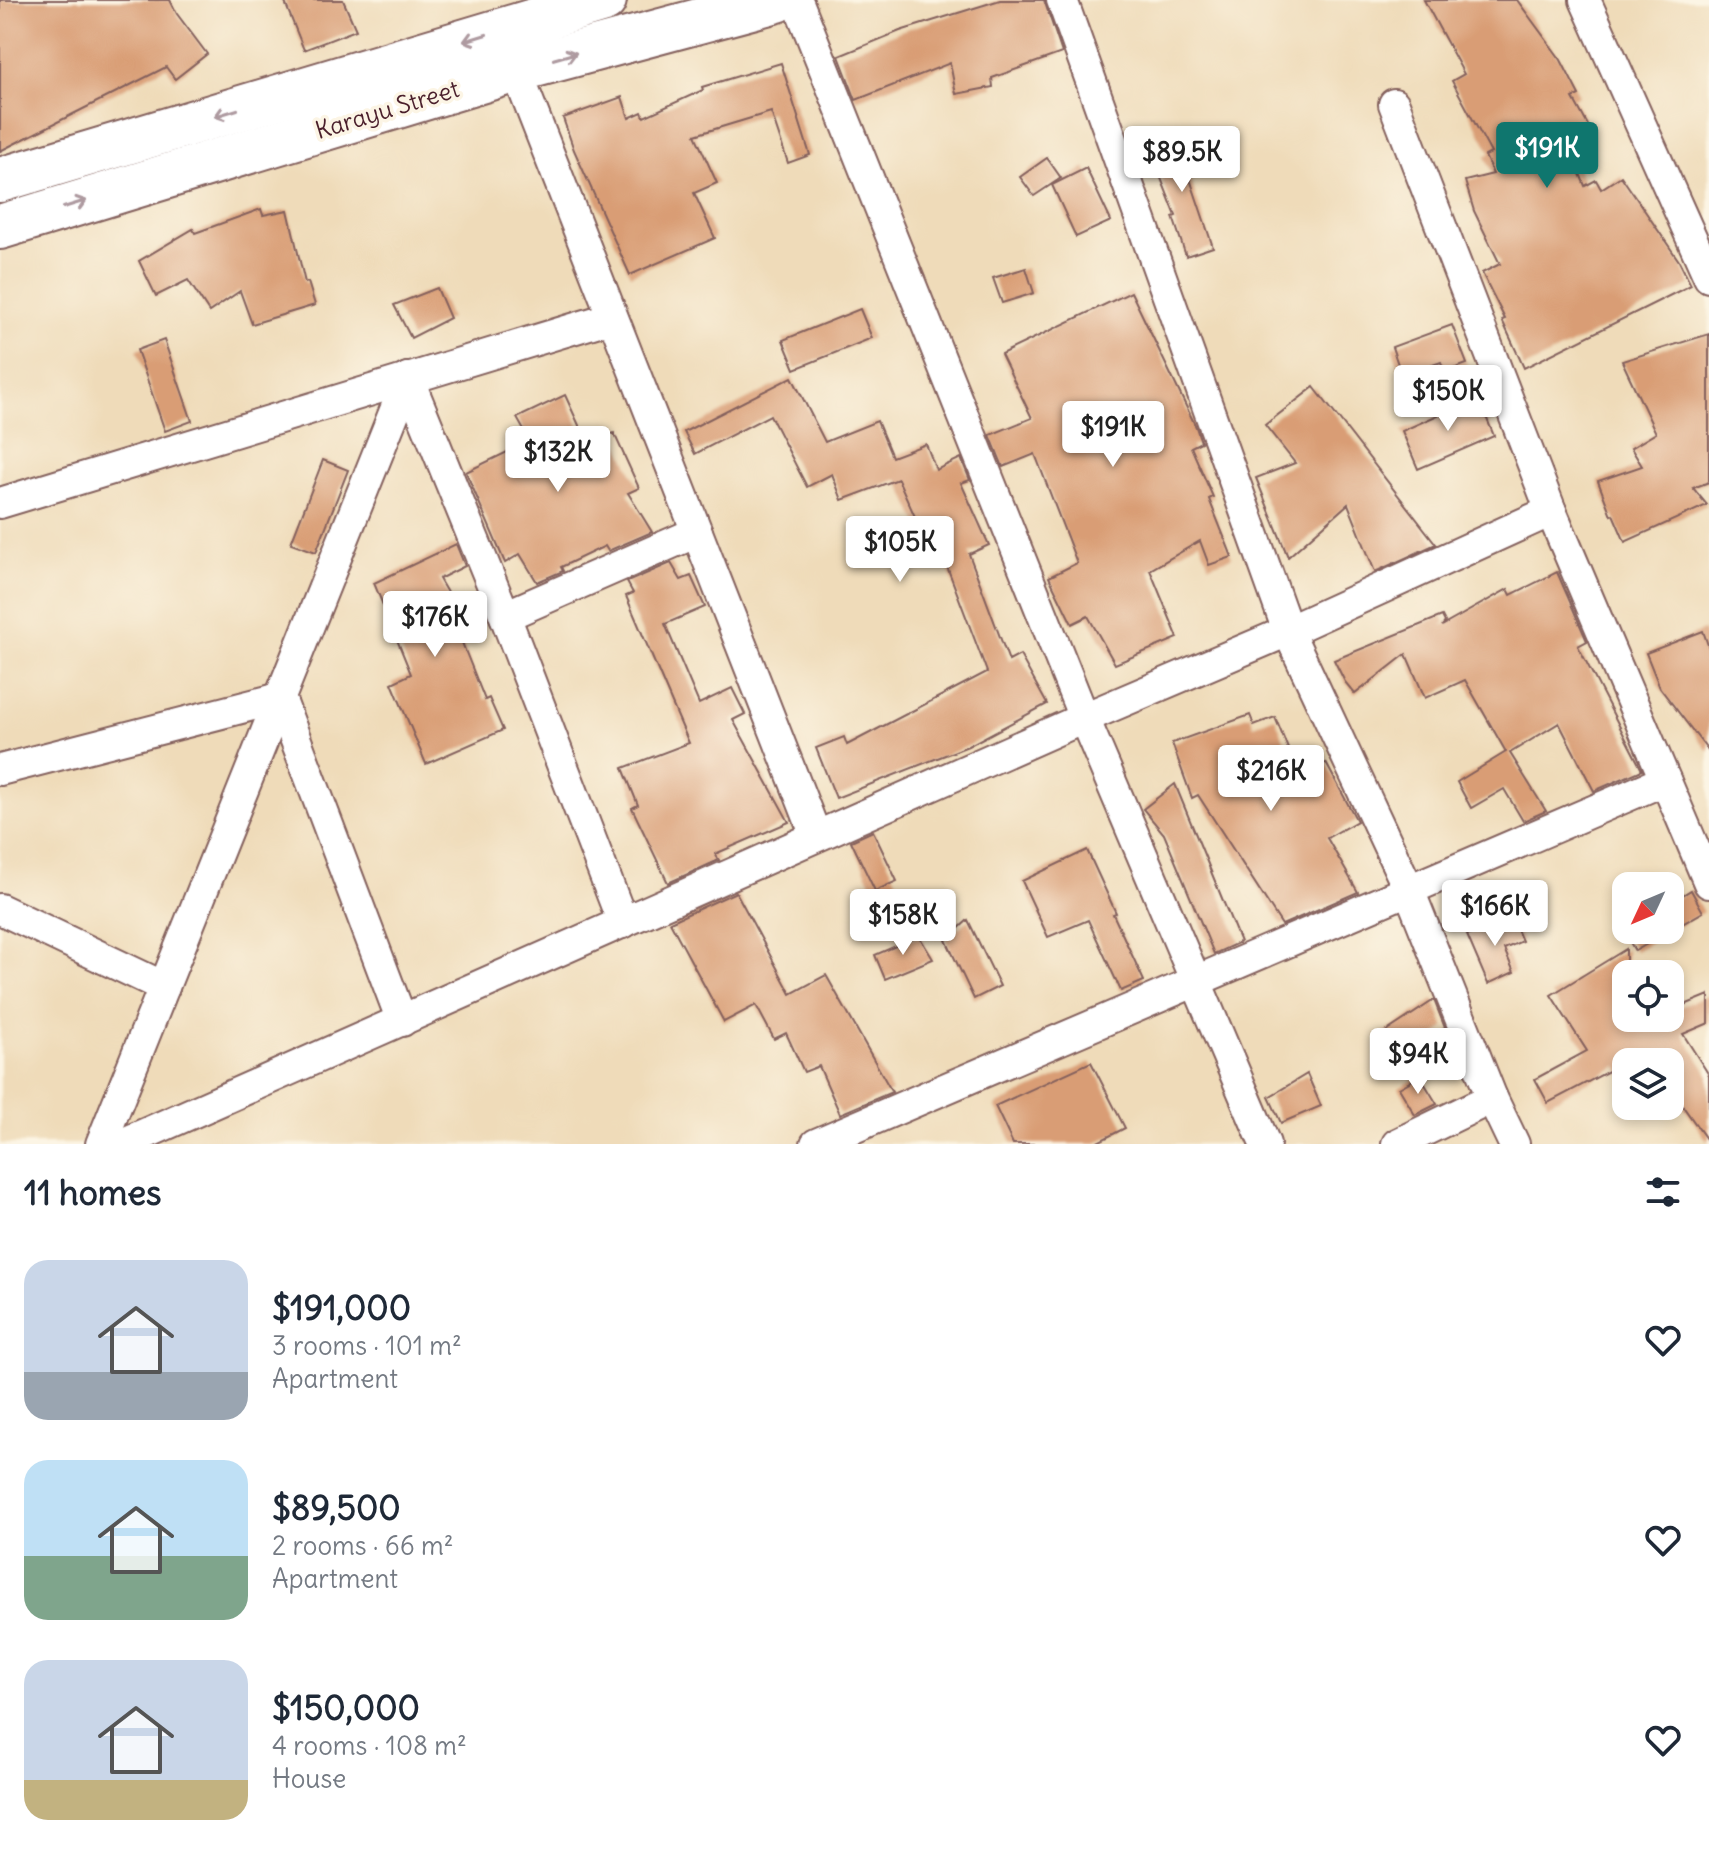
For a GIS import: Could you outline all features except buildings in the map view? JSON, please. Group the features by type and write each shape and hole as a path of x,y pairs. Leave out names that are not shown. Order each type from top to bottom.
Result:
{"main road":[{"name":"Karayu Street","path":"0,180 604,0"},
{"name":"Karayu Street","path":"0,227 516,70 777,0"}],"street":[{"path":"797,0 1084,718 1265,1144"},
{"path":"1062,0 1288,631 1409,890 1492,1098 1514,1144"},
{"path":"1585,0 1709,277"},
{"path":"516,70 816,836"},
{"path":"1394,104 1551,511 1709,883"},
{"path":"0,503 612,317"},
{"path":"408,378 505,616 623,923"},
{"path":"101,1144 408,378"},
{"path":"122,1144 1084,718 1288,631 1551,511"},
{"path":"505,616 697,532"},
{"path":"0,770 280,698"},
{"path":"280,698 402,1021"},
{"path":"816,1144 1665,780"},
{"path":"0,909 164,987"},
{"path":"1397,1144 1492,1098"}]}
